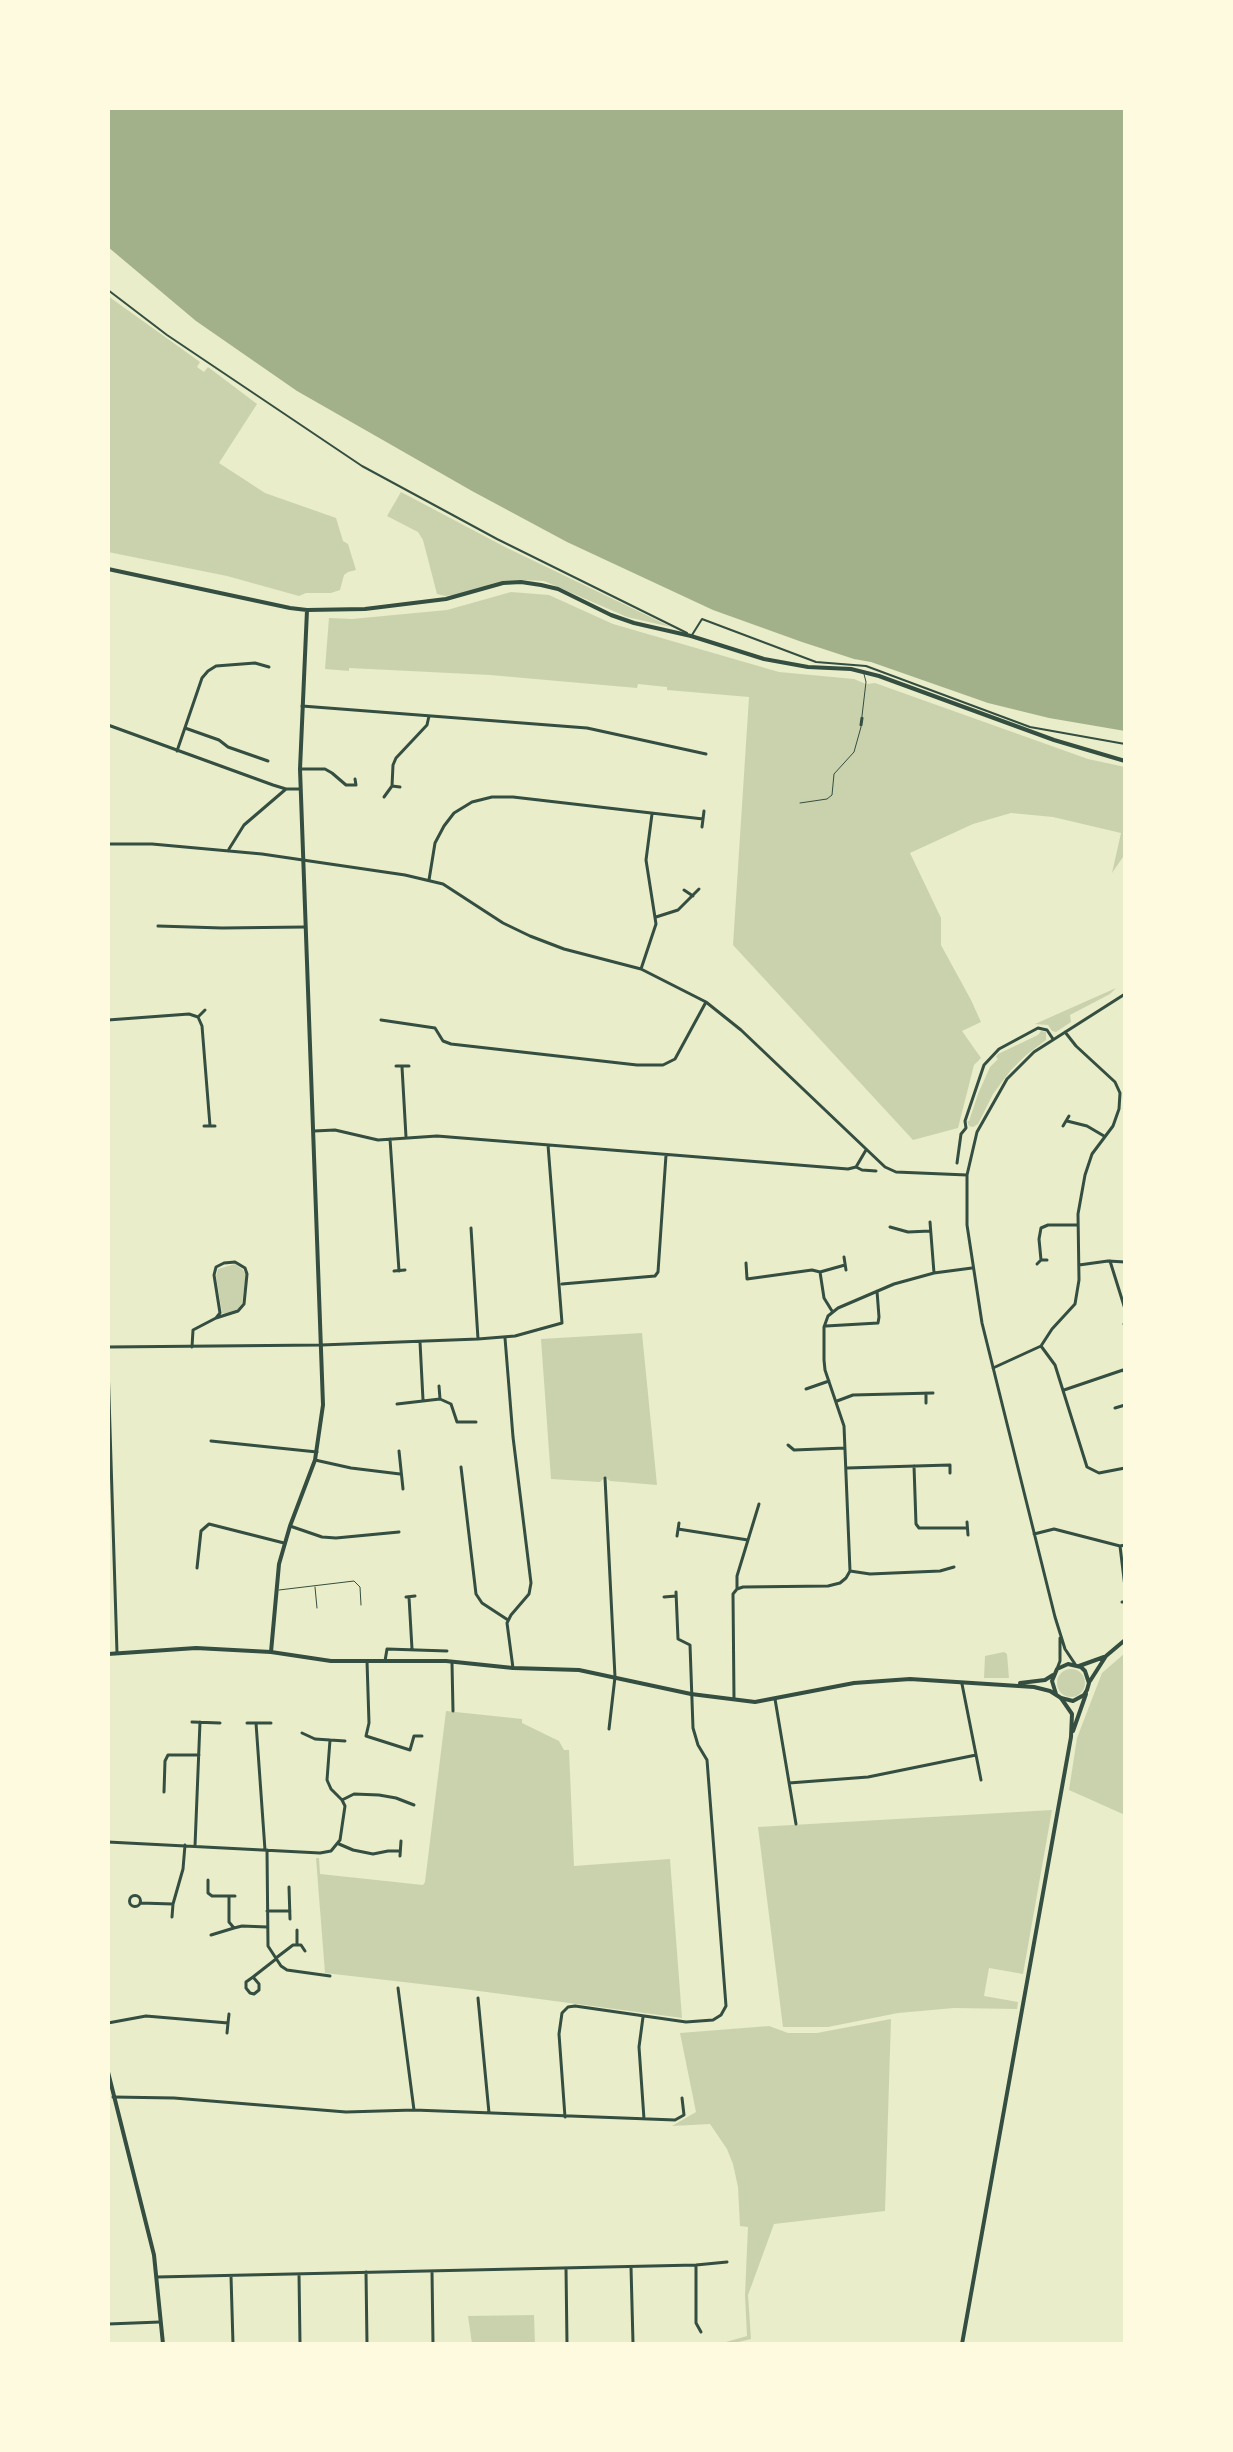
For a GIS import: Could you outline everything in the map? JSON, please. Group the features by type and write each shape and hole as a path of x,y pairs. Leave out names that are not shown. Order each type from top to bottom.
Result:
{"street":[{"path":"108,290 167,335 362,466 497,539 683,629 691,636"},
{"path":"108,569 307,610 365,609 440,600 503,583 521,582 558,589 634,623 787,664 864,671 1054,740 1125,761"},
{"path":"271,1652 275,1590 284,1543 315,1460 323,1405 300,789 307,610"},
{"path":"691,636 702,619 816,662 866,666 1030,727 1125,744"},
{"path":"177,751 202,678 208,671 216,666 255,663 269,667"},
{"path":"302,706 604,731 706,754"},
{"path":"384,797 392,786 396,758 427,725 429,716"},
{"path":"861,725 862,718"},
{"path":"108,725 286,789 300,789"},
{"path":"185,728 268,761"},
{"path":"300,769 325,769 346,785 356,785 355,779"},
{"path":"392,786 400,787"},
{"path":"228,851 244,825 286,789"},
{"path":"429,880 435,843 444,826 454,813 472,802 492,797 703,819"},
{"path":"702,827 704,811"},
{"path":"641,969 656,924 646,858 652,814"},
{"path":"108,844 152,844 228,851 429,880 454,890 503,923 530,936 564,949 641,969 706,1002 741,1030 885,1167 896,1172 967,1175"},
{"path":"656,917 678,910 699,889"},
{"path":"684,890 693,896"},
{"path":"158,926 305,927"},
{"path":"1071,1737 1088,1686 1085,1671 1065,1649 1060,1634 982,1323 967,1225 967,1175 977,1132 1007,1079 1034,1052 1125,994"},
{"path":"381,1020 435,1028 443,1041 451,1044 637,1065 663,1065 675,1059 706,1002"},
{"path":"198,1017 205,1010"},
{"path":"108,1020 189,1014 198,1017 202,1026 210,1126"},
{"path":"957,1163 961,1134 966,1128 965,1121 975,1085 984,1065 1011,1042 1038,1028 1047,1030 1053,1039"},
{"path":"993,1368 1041,1346 1075,1304 1079,1290 1078,1225 1086,1170 1092,1154 1117,1118 1122,1092 1111,1076 1076,1046 1065,1032"},
{"path":"406,1137 399,1067 409,1066"},
{"path":"1063,1126 1069,1116"},
{"path":"1067,1121 1087,1126 1104,1136"},
{"path":"966,1128 977,1132"},
{"path":"314,1131 335,1130 378,1140 437,1136 876,1171"},
{"path":"390,1139 397,1271 405,1270"},
{"path":"108,1347 321,1345 505,1338 562,1323 548,1145"},
{"path":"856,1167 866,1150"},
{"path":"560,1284 655,1276 658,1272 666,1155"},
{"path":"930,1222 934,1273"},
{"path":"1041,1260 1041,1228 1048,1225 1078,1225"},
{"path":"890,1227 908,1232 930,1231"},
{"path":"471,1228 478,1339"},
{"path":"746,1263 747,1279 845,1267 844,1257"},
{"path":"1037,1264 1047,1260"},
{"path":"1110,1261 1125,1309"},
{"path":"192,1347 193,1330 238,1311 244,1304 247,1274 245,1268 235,1262 216,1267 214,1275 220,1313 216,1318"},
{"path":"1079,1265 1125,1262"},
{"path":"734,1700 732,1618 733,1594 737,1589 828,1586 840,1583 850,1571 844,1426 824,1360 824,1327 832,1311 877,1291 934,1273 973,1268"},
{"path":"820,1272 824,1298 832,1311"},
{"path":"824,1327 876,1324 879,1317 877,1291"},
{"path":"505,1338 531,1587 508,1620 513,1668"},
{"path":"420,1342 423,1400"},
{"path":"1041,1346 1055,1365 1087,1467 1099,1473 1125,1468"},
{"path":"108,1365 117,1654"},
{"path":"1064,1390 1124,1370"},
{"path":"806,1389 829,1381"},
{"path":"439,1386 440,1399"},
{"path":"926,1393 926,1403"},
{"path":"837,1401 853,1395 933,1393"},
{"path":"397,1404 440,1399 451,1404 457,1422 476,1422"},
{"path":"1115,1408 1125,1405"},
{"path":"211,1441 317,1452"},
{"path":"788,1445 794,1450 845,1448"},
{"path":"399,1451 403,1489"},
{"path":"315,1460 400,1474"},
{"path":"847,1468 950,1465 950,1473"},
{"path":"914,1466 916,1524 919,1528 967,1528"},
{"path":"461,1467 476,1594 482,1603 508,1620"},
{"path":"605,1478 615,1677 609,1729"},
{"path":"737,1589 737,1576 756,1507"},
{"path":"967,1522 968,1535"},
{"path":"197,1568 200,1534 207,1525 215,1524 284,1543"},
{"path":"290,1526 322,1537 336,1538 399,1532"},
{"path":"677,1536 679,1526 748,1540"},
{"path":"1034,1534 1054,1529 1122,1545 1125,1587"},
{"path":"850,1571 870,1574 940,1571 954,1567"},
{"path":"565,2117 559,2034 564,2010 575,2006 678,2022 702,2022 721,2015 726,2006 707,1760 693,1730 690,1645 678,1639 676,1594 664,1597"},
{"path":"410,1597 412,1649"},
{"path":"962,2344 1071,1737 1072,1714 1053,1688 1060,1661 1060,1634"},
{"path":"108,1654 196,1648 271,1652 331,1661 452,1662 579,1670 691,1694 755,1702 870,1680 910,1679 1043,1689 1073,1701 1084,1695 1106,1656 1125,1640"},
{"path":"385,1661 386,1649 447,1651"},
{"path":"1009,1685 1045,1680 1062,1666 1106,1656"},
{"path":"364,1742 369,1723 367,1661"},
{"path":"452,1662 453,1711"},
{"path":"962,1684 981,1780"},
{"path":"775,1699 796,1824"},
{"path":"192,1722 220,1723"},
{"path":"195,1846 200,1722"},
{"path":"247,1723 271,1723"},
{"path":"256,1723 266,1850 267,1943 287,1970 330,1976"},
{"path":"302,1733 315,1739 345,1741"},
{"path":"366,1736 410,1750"},
{"path":"409,1757 414,1736 422,1736"},
{"path":"108,1842 326,1853 339,1844 345,1809 327,1780 330,1740"},
{"path":"164,1792 168,1755 199,1755"},
{"path":"789,1783 868,1777 976,1755"},
{"path":"342,1800 354,1794 379,1795 414,1805"},
{"path":"339,1844 373,1854 388,1851 400,1854 401,1841"},
{"path":"172,1917 185,1845"},
{"path":"208,1880 208,1893 212,1896 235,1896"},
{"path":"289,1887 290,1919"},
{"path":"229,1896 229,1922 234,1928"},
{"path":"140,1903 173,1904"},
{"path":"267,1911 290,1911"},
{"path":"211,1935 242,1926 267,1927"},
{"path":"297,1930 297,1945"},
{"path":"253,1977 293,1945 301,1945 305,1951"},
{"path":"398,1988 414,2110"},
{"path":"478,1998 489,2114"},
{"path":"227,2033 229,2014"},
{"path":"108,2023 146,2016 228,2023"},
{"path":"643,2017 639,2051 644,2119"},
{"path":"108,2072 153,2251 163,2344"},
{"path":"113,2097 174,2098 346,2112 414,2110 675,2120 684,2114 682,2098"},
{"path":"157,2277 631,2267 727,2262"},
{"path":"696,2265 696,2323 701,2332"},
{"path":"631,2267 633,2343"},
{"path":"566,2268 567,2344"},
{"path":"432,2271 433,2344"},
{"path":"366,2272 367,2344"},
{"path":"299,2274 300,2344"},
{"path":"231,2275 233,2344"},
{"path":"108,2324 162,2322"}],"lane":[{"path":"862,718 866,682 864,671"},
{"path":"800,803 831,797 834,774 854,752 861,725"},
{"path":"275,1590 354,1581 360,1587 361,1605"},
{"path":"315,1586 317,1608"}],"shaded area":[{"path":"108,108 1125,108 1125,731 1049,718 988,703 713,610 567,542 297,391 196,321 108,247"},
{"path":"108,296 200,362 197,367 204,372 208,367 257,404 219,463 265,493 336,518 356,570 344,575 340,590 299,596 227,576 108,552"},
{"path":"401,492 505,547 671,627 627,617 544,581 521,580 462,594 437,594 423,540 418,532 387,516"},
{"path":"511,592 549,595 613,624 779,672 875,683 1088,759 1125,767 1125,854 1112,873 1121,833 1053,817 1011,813 973,824 910,853 941,918 941,945 981,1022 962,1031 981,1058 974,1065 958,1128 913,1140 733,945 749,697 667,690 667,687 638,684 637,688 490,675 325,669 329,618 352,619 447,610"},
{"path":"1116,988 1070,1015 1071,1022 1056,1032 1048,1025 1035,1024"},
{"path":"1041,1031 1046,1032 1046,1040 1011,1070 993,1094 978,1124 969,1126 967,1121 998,1054"},
{"path":"235,1264 246,1274 242,1303 238,1309 222,1313 216,1276 218,1269"},
{"path":"642,1333 657,1485 610,1481 605,1477 600,1482 551,1479 541,1339"},
{"path":"1125,1653 1125,1815 1069,1790 1077,1738 1102,1673"},
{"path":"1007,1654 1009,1678 984,1678 985,1656"},
{"path":"1071,1669 1081,1673 1085,1683 1081,1693 1071,1697 1061,1693 1057,1683 1061,1673"},
{"path":"446,1711 522,1719 522,1723 559,1741 564,1750 569,1750 574,1866 670,1859 682,2018 325,1973 316,1858 319,1858 320,1874 423,1885"},
{"path":"1052,1810 1023,1974 989,1968 984,1996 1018,2002 1017,2009 954,2008 898,2013 828,2027 783,2027 758,1827"},
{"path":"891,2019 885,2211 774,2224 748,2295 751,2339 719,2344 747,2336 748,2227 740,2226 733,2164 710,2124 672,2126 696,2112 680,2033 769,2026 788,2033 817,2033"},
{"path":"534,2315 535,2344 472,2344 468,2316"}]}
